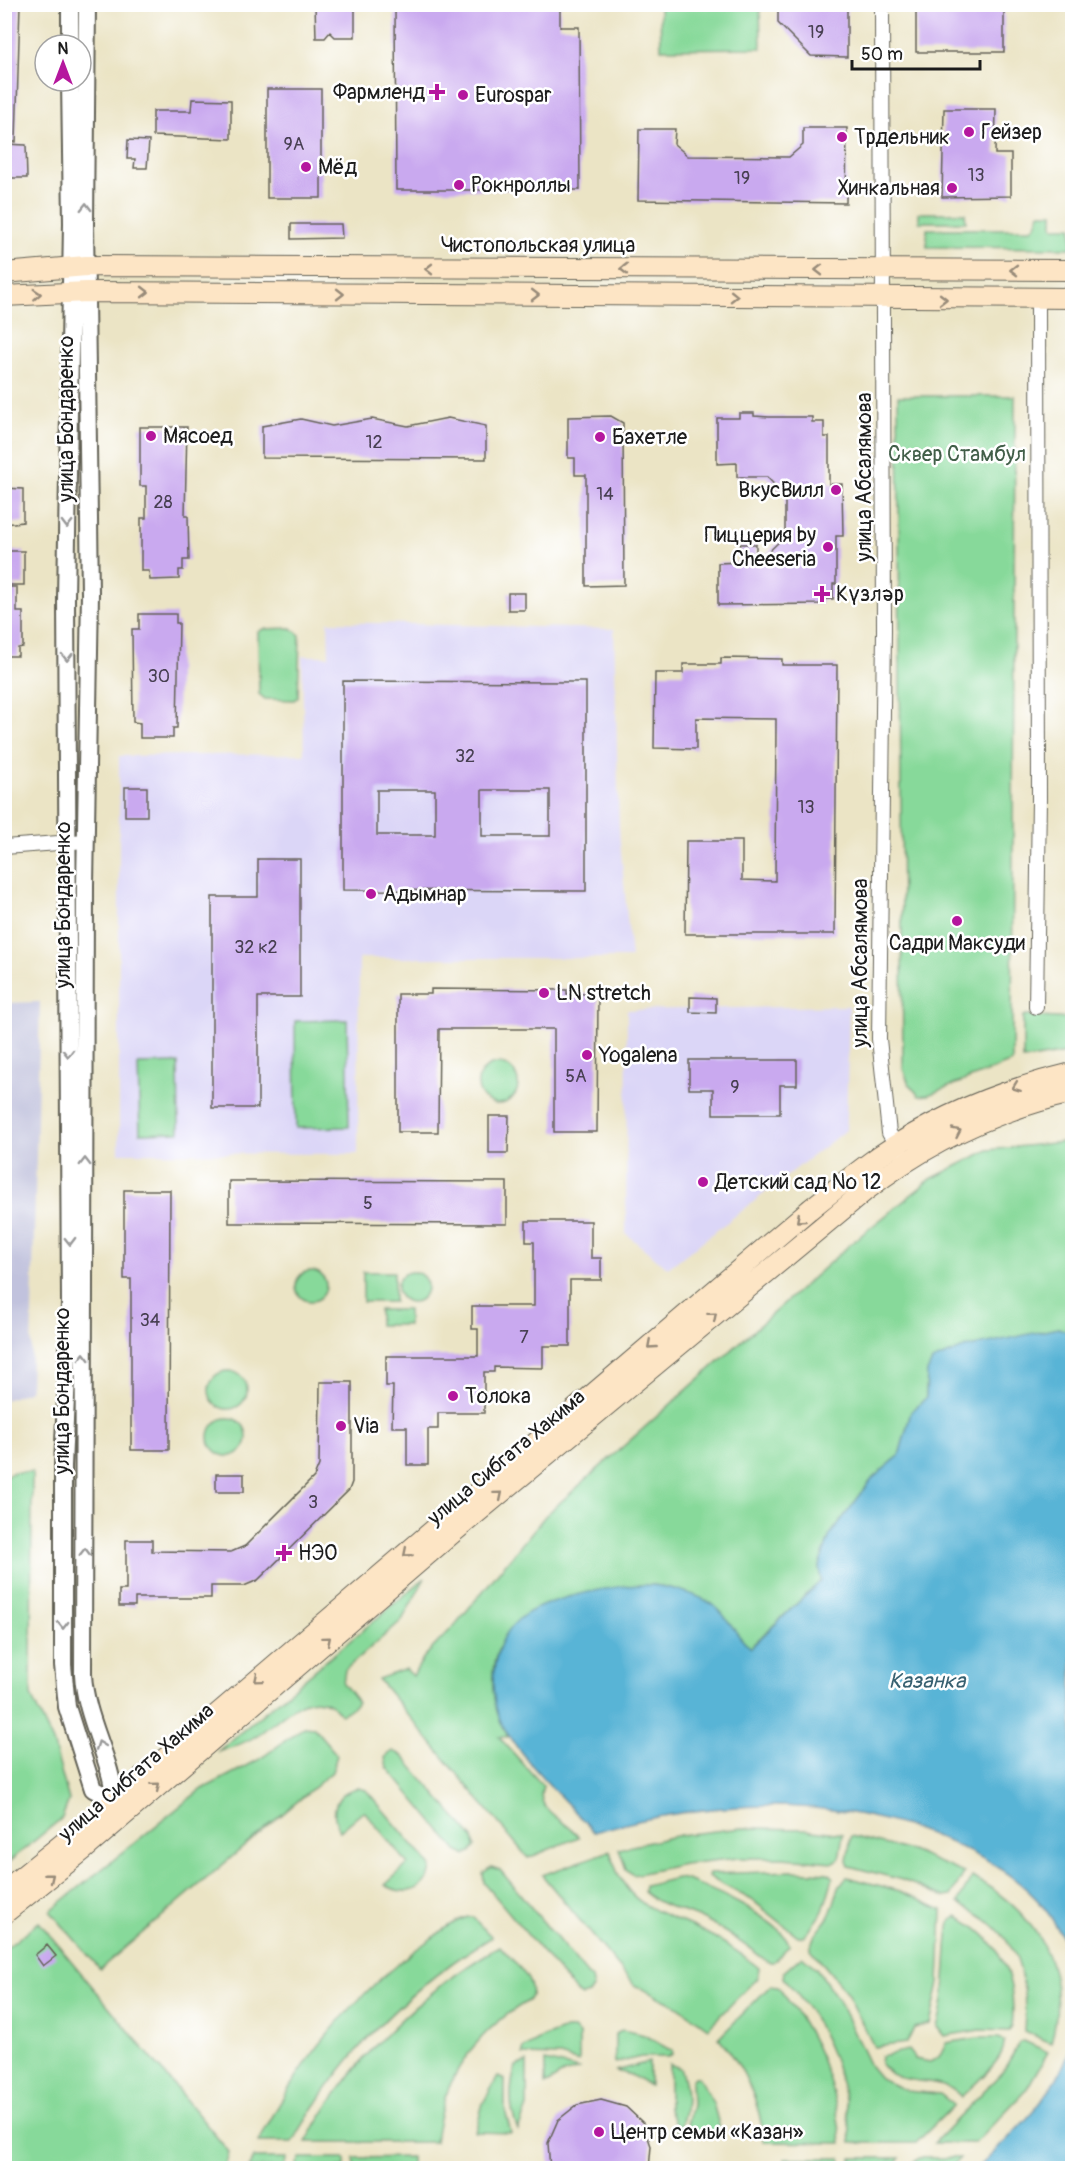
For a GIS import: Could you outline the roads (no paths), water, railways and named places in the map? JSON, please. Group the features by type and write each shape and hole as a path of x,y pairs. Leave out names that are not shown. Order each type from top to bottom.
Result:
{"main road":[{"name":"Чистопольская улица","path":"4,273 78,266 1072,270"},
{"path":"4,296 79,292 1072,298"},
{"name":"улица Сибгата Хакима","path":"4,1914 120,1807 626,1388 901,1153 964,1108 1023,1084 1072,1072"},
{"name":"улица Сибгата Хакима","path":"901,1153 1029,1102 1072,1093"},
{"name":"улица Сибгата Хакима","path":"4,1891 120,1807"}],"street":[{"path":"70,4 70,33"},
{"name":"улица Бондаренко","path":"78,266 87,4"},
{"name":"улица Абсалямова","path":"882,4 885,298 879,1039 889,1134 901,1153"},
{"name":"улица Бондаренко","path":"71,93 90,593 86,842 83,1674 92,1722 120,1807"},
{"name":"улица Бондаренко","path":"79,292 66,587 70,1304 63,1467 63,1665 67,1707 93,1789 120,1807"},
{"path":"1036,1007 1039,799 1038,298"},
{"path":"4,847 86,842"}],"water":[{"name":"Казанка","path":"1058,1328 1072,1333 1072,1965 1058,1928 1048,1913 1023,1886 1008,1874 974,1854 929,1834 882,1819 835,1810 787,1806 738,1807 642,1820 594,1832 528,1761 515,1745 499,1717 493,1691 495,1662 505,1636 513,1625 535,1609 566,1598 602,1589 650,1585 672,1588 714,1605 750,1648 821,1581 819,1566 830,1535 873,1478 899,1456 911,1412 926,1398 927,1372 932,1361 964,1348"},
{"path":"1072,2041 1072,2168 978,2168 1021,2126 1046,2095 1066,2060"}],"place":[{"name":"Фармленд","path":"437,92"},
{"name":"Eurospar","path":"463,95"},
{"name":"Гейзер","path":"969,132"},
{"name":"Трдельник","path":"842,137"},
{"name":"Мёд","path":"306,167"},
{"name":"Рокнроллы","path":"459,185"},
{"name":"Хинкальная","path":"952,188"},
{"name":"Мясоед","path":"151,436"},
{"name":"Бахетле","path":"600,437"},
{"name":"ВкусВилл","path":"836,490"},
{"name":"Пиццерия by Cheeseria","path":"828,547"},
{"name":"Күзләр","path":"822,594"},
{"name":"Адымнар","path":"371,894"},
{"name":"Садри Максуди","path":"957,921"},
{"name":"LN stretch","path":"544,993"},
{"name":"Yogalena","path":"587,1055"},
{"name":"Детский сад № 12","path":"703,1182"},
{"name":"Толока","path":"453,1396"},
{"name":"Via","path":"341,1426"},
{"name":"НЭО","path":"284,1553"},
{"name":"Центр семьи «Казан»","path":"599,2132"}],"park label":[{"name":"Сквер Стамбул","path":"957,454"}]}
